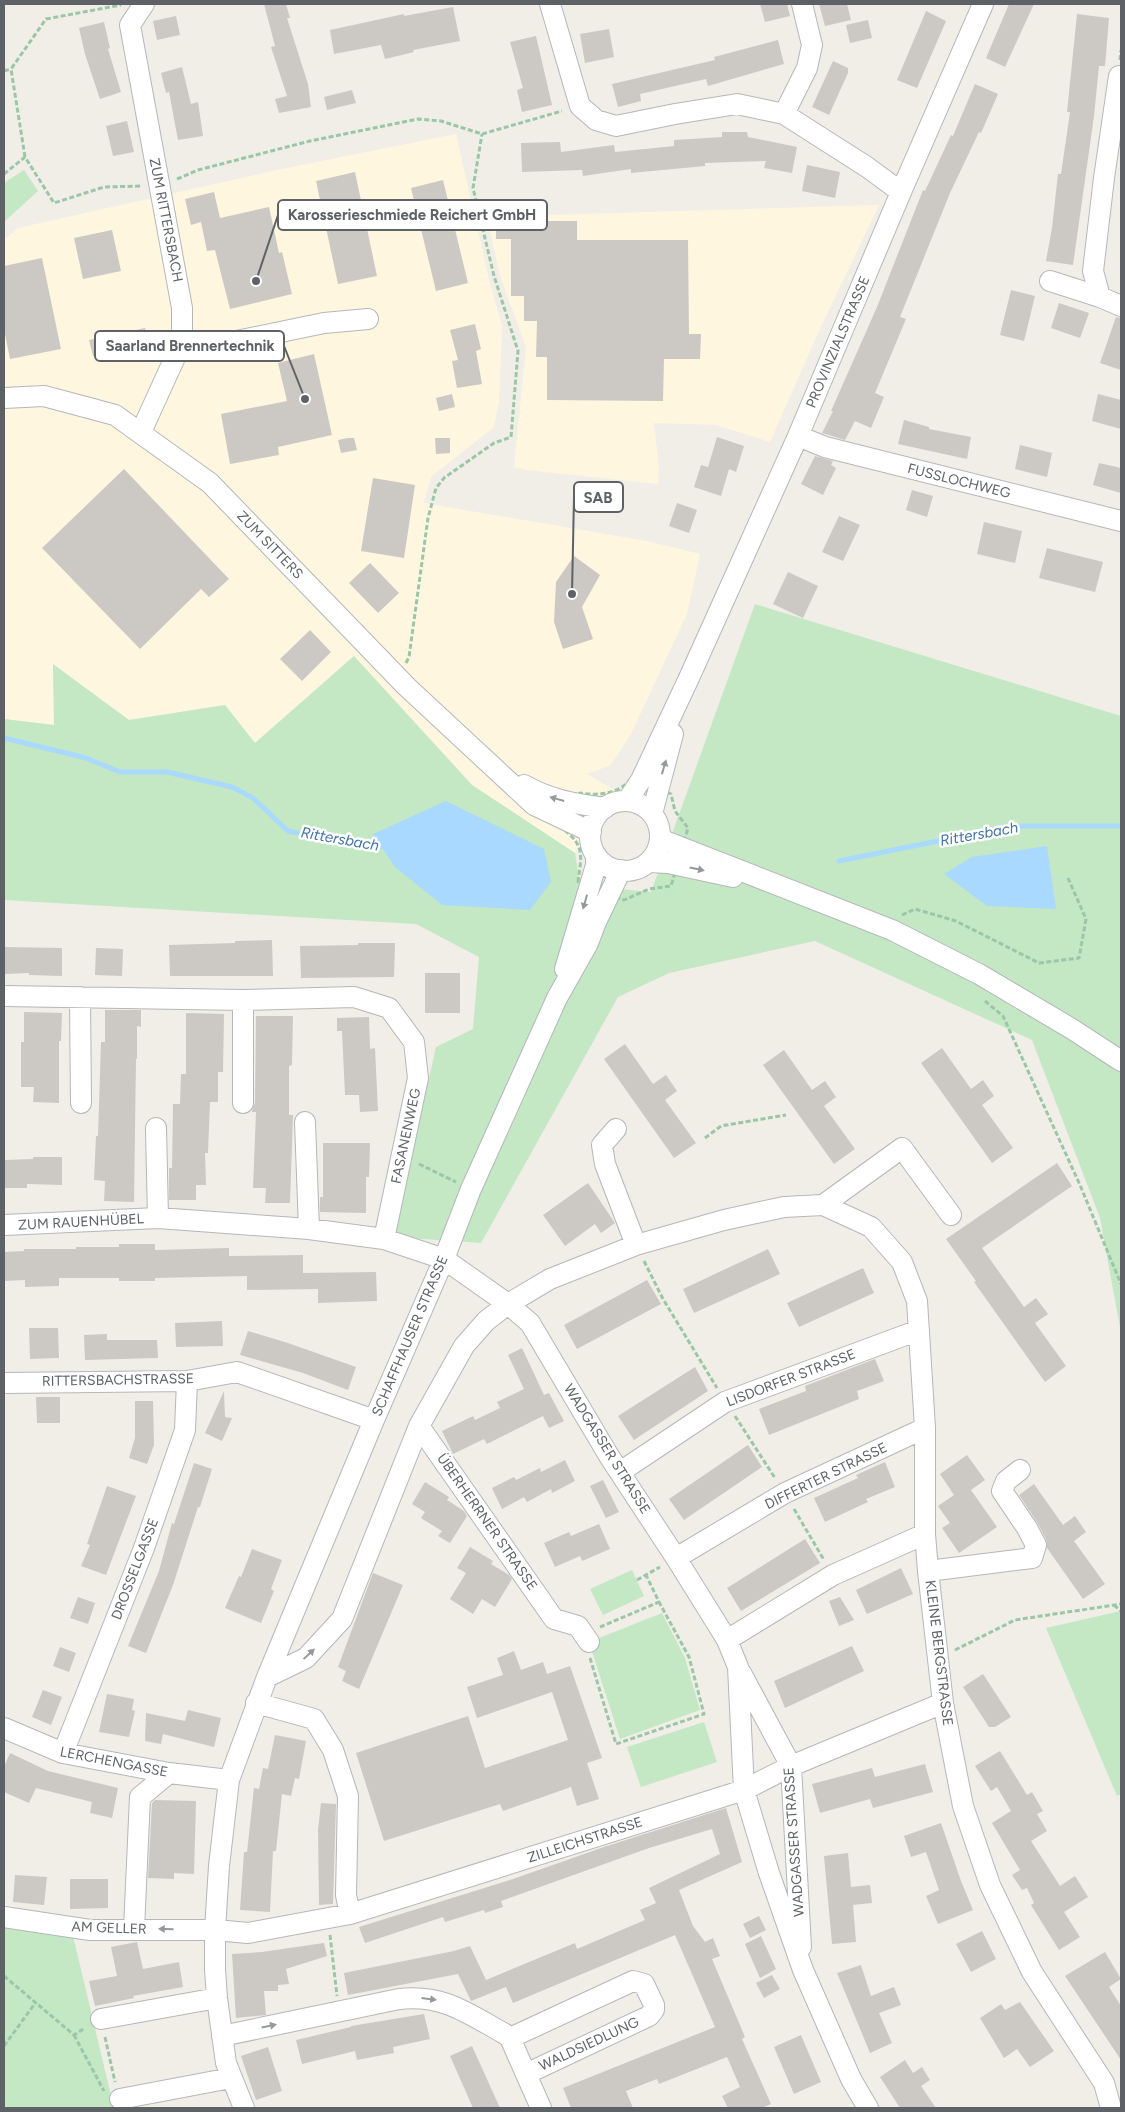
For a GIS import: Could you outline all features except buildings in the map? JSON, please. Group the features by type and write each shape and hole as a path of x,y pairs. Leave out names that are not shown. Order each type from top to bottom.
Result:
{"street":[{"name":"ZUM RITTERSBACH","path":"141,432 182,342 182,308 130,25 144,4"},
{"path":"550,4 580,106 596,120 616,126 737,104 784,114 867,167 901,192"},
{"path":"784,114 807,68 812,45 802,4"},
{"name":"PROVINZIALSTRASSE","path":"652,814 649,784 689,678 798,436 983,4"},
{"path":"1100,297 1093,271 1104,178 1118,112 1119,76"},
{"path":"1050,281 1100,297 1121,306"},
{"path":"182,342 208,347 324,323 368,319"},
{"name":"ZUM SITTERS","path":"4,398 44,396 115,415 210,483 396,676 495,768 571,812 591,832"},
{"name":"FUSSLOCHWEG","path":"798,436 824,447 1121,521"},
{"name":"PROVINZIALSTRASSE","path":"627,801 649,784"},
{"path":"627,801 645,807 652,814 658,824 660,836 655,854 648,862 640,868 621,870 603,862 596,855 591,840 591,832 593,823 605,808 627,801"},
{"name":"ZUM SITTERS","path":"571,812 605,808"},
{"path":"660,836 680,856"},
{"name":"SCHAFFHAUSER STRASSE","path":"557,998 596,864 596,855"},
{"path":"648,862 680,856 786,888 892,930 979,974 1072,1028 1121,1061"},
{"name":"SCHAFFHAUSER STRASSE","path":"244,2108 231,2078 222,2036 217,1998 215,1930 219,1866 229,1780 256,1703 374,1420 444,1259 471,1189 557,998 588,943 621,870"},
{"name":"FASANENWEG","path":"4,996 244,1000 354,997 389,1008 414,1042 418,1078 384,1239"},
{"path":"80,997 81,1103"},
{"path":"243,1103 244,1000"},
{"path":"305,1122 309,1229"},
{"name":"ZUM RAUENHÜBEL","path":"156,1128 158,1218"},
{"path":"616,1128 602,1145 605,1164 636,1245"},
{"path":"823,1205 902,1148 951,1215"},
{"name":"KLEINE BERGSTRASSE","path":"419,1426 464,1346 486,1321 508,1304 550,1279 636,1245 724,1220 784,1207 823,1205 871,1227 902,1262 917,1300 925,1428 925,1534 928,1571 944,1702 963,1806 990,1885 1032,1972 1104,2083 1110,2108"},
{"name":"ZUM RAUENHÜBEL","path":"4,1225 158,1218 309,1229 384,1239 444,1259"},
{"name":"WADGASSER STRASSE","path":"444,1259 508,1304 530,1323 620,1472 727,1640 738,1667 791,1766 803,1970"},
{"name":"LISDORFER STRASSE","path":"620,1472 725,1402 918,1330"},
{"name":"RITTERSBACHSTRASSE","path":"4,1383 188,1380 237,1372 374,1420"},
{"name":"DROSSELGASSE","path":"63,1753 144,1548 186,1430 188,1380"},
{"path":"267,1677 306,1658 342,1619 419,1426"},
{"name":"ÜBERHERRNER STRASSE","path":"419,1426 554,1619 578,1626 586,1638"},
{"name":"DIFFERTER STRASSE","path":"676,1558 785,1493 925,1428"},
{"path":"928,1571 1032,1558 1036,1544 1002,1491 1006,1482 1020,1470"},
{"path":"727,1640 833,1575 925,1534"},
{"name":"WADGASSER STRASSE","path":"738,1667 744,1790 769,1873 803,1970 851,2080 868,2108"},
{"name":"ZILLEICHSTRASSE","path":"215,1930 248,1933 350,1914 744,1790 791,1766 944,1702"},
{"path":"256,1703 314,1720 333,1750 348,1796 346,1895 350,1914"},
{"name":"LERCHENGASSE","path":"4,1728 63,1753 169,1773 229,1780"},
{"path":"134,1929 140,1797 169,1773"},
{"name":"AM GELLER","path":"4,1917 90,1930 215,1930"},
{"name":"WALDSIEDLUNG","path":"526,2074 649,2016 654,2010 654,2004 644,1984 633,1981 510,2038 541,2108"},
{"path":"101,2019 217,1998"},
{"path":"222,2036 399,1999 429,1998 440,2000 463,2011 510,2038"},
{"path":"113,2098 231,2078"}],"path":[{"path":"4,71 11,69 46,19 128,4"},
{"path":"11,69 25,157 54,203 104,187 159,186 198,170 310,141 418,118 441,121 482,134 580,106"},
{"path":"396,676 409,657 428,518 436,488 444,478 465,463 494,444 510,437 518,351 494,276 473,188 482,134"},
{"path":"4,174 25,157"},
{"path":"633,776 649,784 671,794 675,811 682,823 688,828 671,886 649,888 624,900 578,882 580,851 575,838 563,829 580,793 596,796 613,792 627,784 633,776"},
{"path":"892,930 902,915 915,909 956,921 1039,963 1079,958 1086,919 1068,878"},
{"path":"984,999 1004,1016 1121,1284"},
{"path":"704,1138 720,1126 786,1115"},
{"path":"402,1156 471,1189"},
{"path":"637,1580 676,1558"},
{"path":"646,1575 689,1657 704,1714 616,1744 586,1638 659,1602"},
{"path":"938,1657 970,1644 1014,1620 1121,1604"},
{"path":"1114,1605 1121,1611"},
{"path":"328,1919 339,2012"},
{"path":"4,1976 74,2034 113,2098"},
{"path":"4,2046 36,2002"},
{"path":"74,2034 101,2019 113,2098"}],"shaded area":[{"path":"456,134 490,284 502,325 499,402 494,427 431,477 424,503 647,541 700,554 687,614 631,734 611,765 587,774 618,792 575,853 472,785 354,656 255,743 225,705 129,720 53,665 54,725 4,719 4,240 18,228 277,170"},
{"path":"879,205 819,331 770,442 716,425 654,423 659,467 658,484 526,470 514,467 526,347 500,276 487,217"}],"green space":[{"path":"24,170 38,191 4,222 4,183"},
{"path":"755,604 1121,716 1121,1333 1100,1218 1032,1040 815,941 669,973 618,997 481,1243 394,1237 436,1047 473,1029 479,957 416,924 4,900 4,719 54,725 53,664 129,720 225,705 255,743 354,656 472,785 575,853 580,885 651,892"},
{"path":"632,1570 644,1596 603,1615 590,1589"},
{"path":"1121,1611 1121,1794 1117,1796 1046,1628"},
{"path":"662,1613 685,1658 700,1710 620,1739 589,1642"},
{"path":"704,1722 717,1762 641,1787 627,1747"},
{"path":"4,1926 11,1929 73,1936 114,2108 4,2108"}],"water":[{"path":"446,801 544,849 551,882 530,910 442,905 395,867 373,834"},
{"path":"1047,846 1056,909 987,906 944,874 972,857"}],"waterway":[{"name":"Rittersbach","path":"4,738 86,758 120,772 167,772 232,787 253,798 288,831 343,842 387,847"},
{"name":"Rittersbach","path":"839,861 1012,826 1121,826"}],"place":[{"name":"Karosserieschmiede Reichert GmbH","path":"256,281"},
{"name":"Saarland Brennertechnik","path":"305,399"},
{"name":"SAB","path":"572,594"}]}
